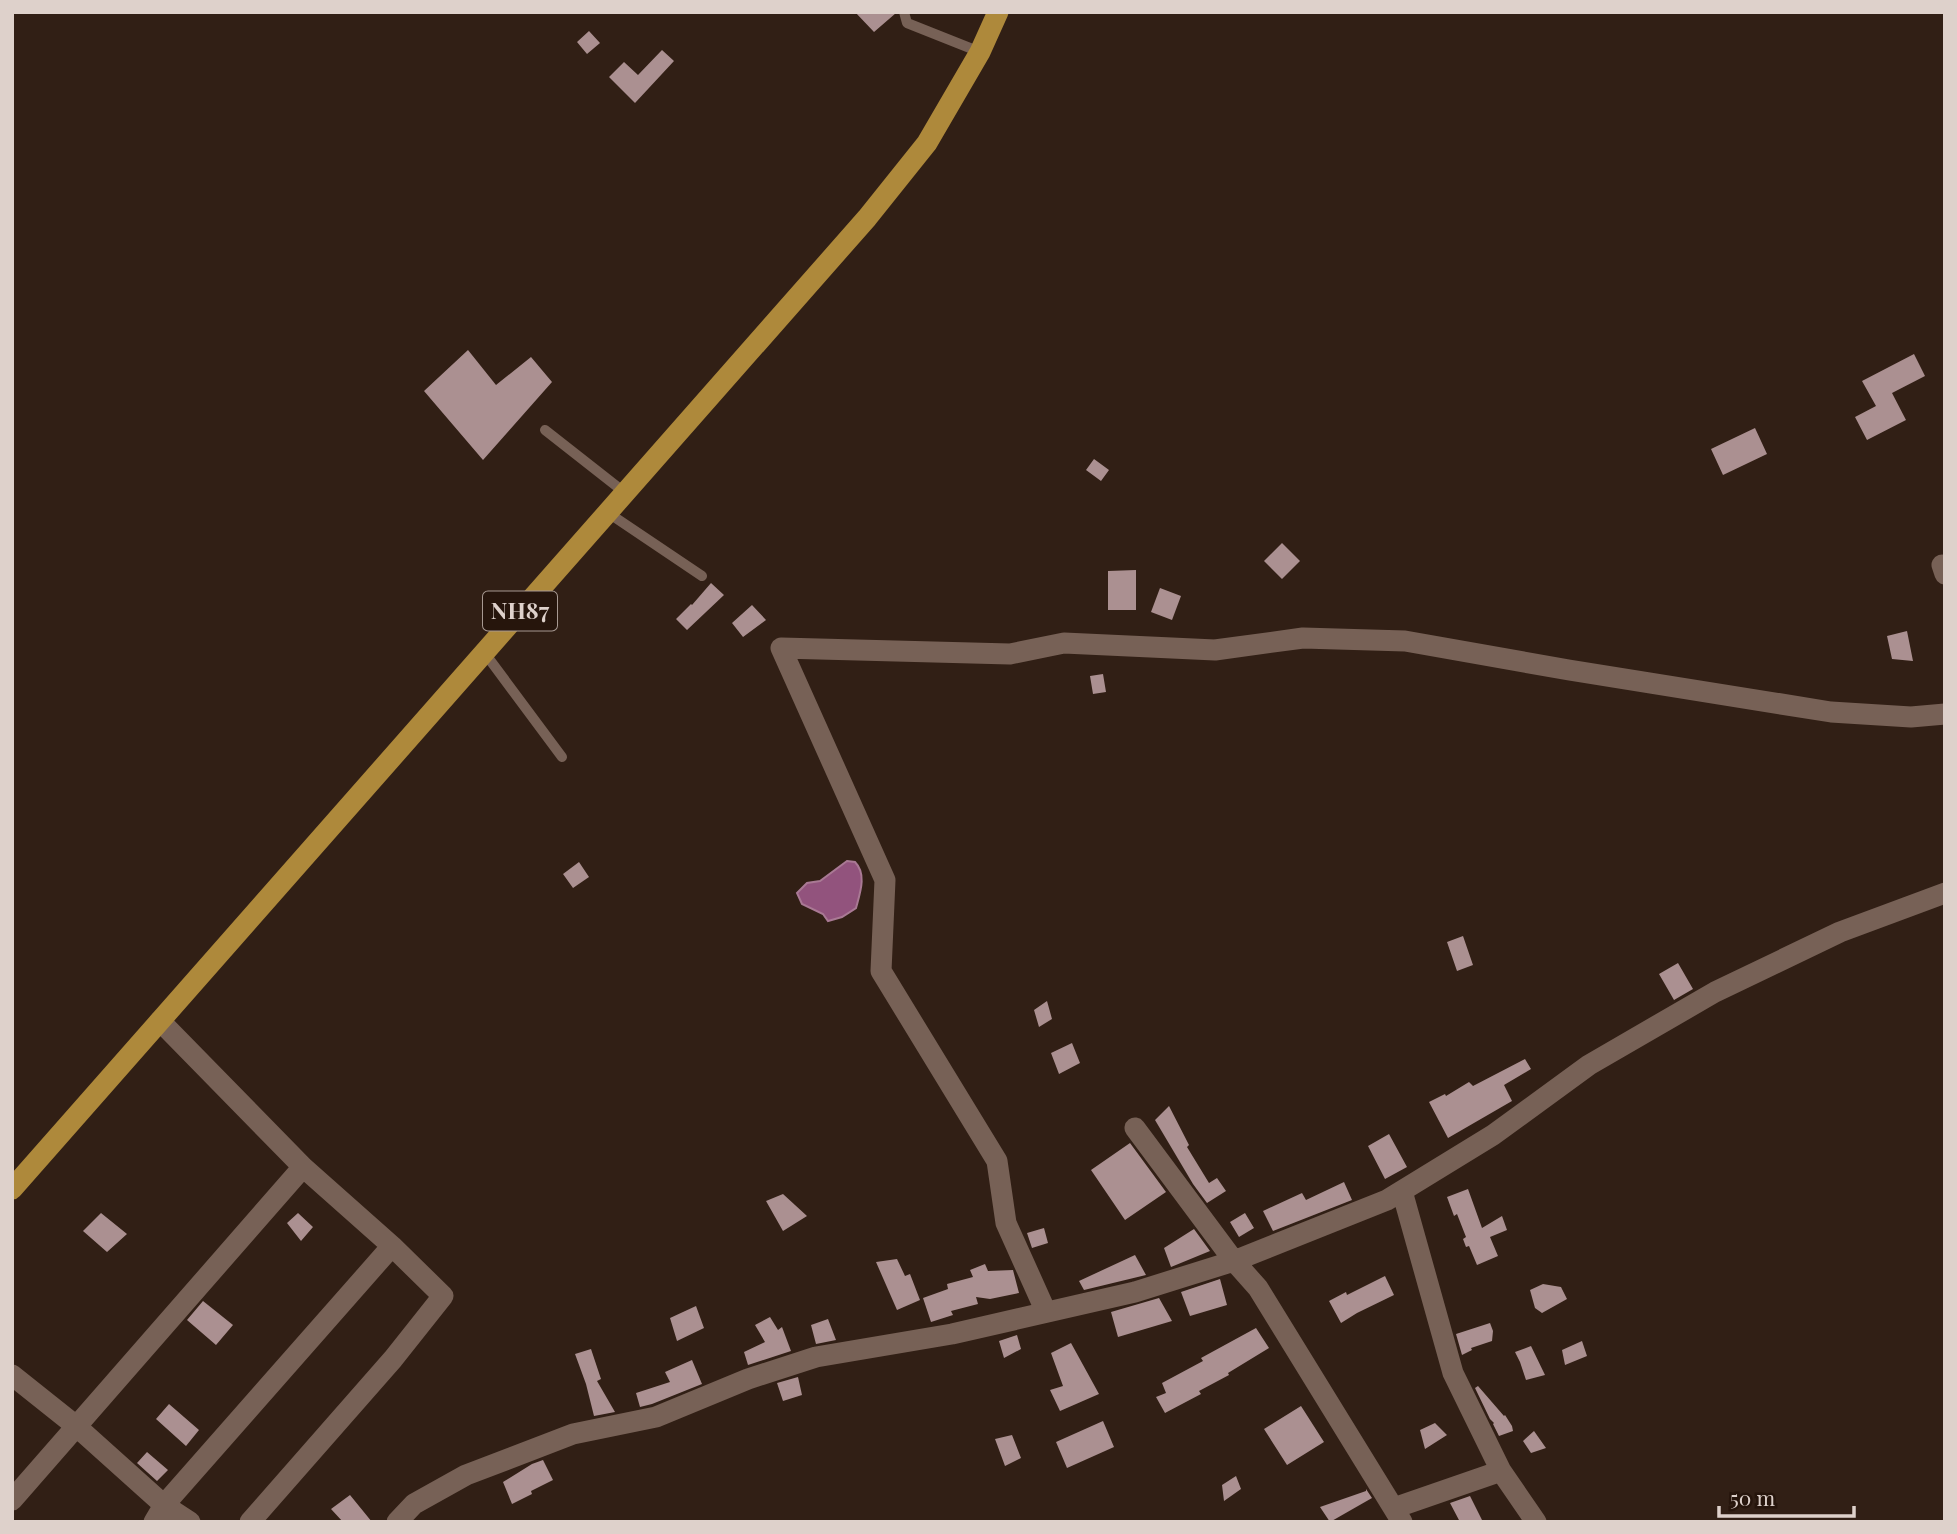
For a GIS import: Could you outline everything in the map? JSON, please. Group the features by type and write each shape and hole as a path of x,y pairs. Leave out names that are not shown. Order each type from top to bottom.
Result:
{"highway":[{"name":"NH87","path":"12,1189 867,218 927,144 980,52 998,12"}],"street":[{"path":"1046,1312 1006,1223 997,1161 881,971 885,880 781,649 1010,654 1064,643 1215,650 1303,638 1405,641 1831,712 1911,716 1945,714"},
{"path":"397,1522 414,1504 466,1475 573,1434 656,1417 748,1379 816,1357 952,1334 1135,1292 1234,1261 1387,1200 1493,1135 1589,1065 1715,992 1840,932 1945,893"},
{"path":"160,1021 303,1167 392,1246 443,1296 393,1359 250,1522"},
{"path":"1135,1128 1258,1289 1398,1515 1502,1471"},
{"path":"12,1500 303,1167"},
{"path":"1402,1191 1453,1373 1502,1471 1536,1522"},
{"path":"159,1514 392,1246"},
{"path":"12,1375 76,1426 159,1514 190,1522"}],"lane":[{"path":"904,12 907,23 980,52"},
{"path":"545,430 624,492"},
{"path":"607,512 702,576"},
{"path":"484,652 562,757"}],"shaded area":[{"path":"847,861 855,862 861,872 862,884 856,908 842,917 828,921 823,914 802,904 797,893 807,883 820,881"}],"building":[{"path":"855,12 896,12 896,13 874,32"},
{"path":"589,31 600,43 587,54 577,42"},
{"path":"662,50 674,61 635,103 609,77 624,62 638,75"},
{"path":"468,350 496,385 531,357 552,382 483,460 424,391"},
{"path":"1914,354 1925,376 1892,393 1906,420 1867,440 1855,417 1876,406 1862,381"},
{"path":"1755,428 1767,454 1723,475 1711,449"},
{"path":"1094,459 1109,470 1101,481 1086,470"},
{"path":"1282,543 1300,561 1282,579 1264,561"},
{"path":"1136,570 1136,610 1108,610 1108,571"},
{"path":"711,583 724,595 687,630 676,619"},
{"path":"1160,588 1181,596 1172,620 1151,612"},
{"path":"752,605 766,620 743,637 732,623"},
{"path":"1907,631 1913,661 1892,659 1887,636"},
{"path":"1103,674 1106,692 1093,694 1090,676"},
{"path":"579,862 589,877 573,888 563,874"},
{"path":"1463,936 1473,965 1457,971 1447,942"},
{"path":"1678,963 1693,989 1674,1000 1659,974"},
{"path":"1047,1001 1052,1019 1039,1027 1034,1010"},
{"path":"1072,1043 1080,1063 1059,1074 1051,1053"},
{"path":"1525,1059 1531,1069 1504,1085 1512,1101 1448,1138 1429,1102 1445,1094 1446,1096 1469,1082 1473,1086"},
{"path":"1169,1106 1189,1145 1187,1147 1209,1183 1217,1178 1226,1191 1207,1203 1155,1120"},
{"path":"1389,1134 1407,1167 1385,1179 1368,1146"},
{"path":"1130,1143 1166,1192 1125,1220 1091,1170"},
{"path":"1344,1182 1352,1200 1273,1231 1263,1211 1302,1193 1306,1200"},
{"path":"1468,1189 1482,1228 1502,1216 1507,1230 1490,1237 1498,1256 1477,1265 1469,1246 1466,1247 1463,1239 1466,1237 1447,1197"},
{"path":"783,1194 807,1216 783,1231 766,1201"},
{"path":"101,1213 127,1234 107,1252 83,1231"},
{"path":"298,1213 313,1227 301,1241 287,1223"},
{"path":"1245,1213 1254,1228 1239,1237 1230,1222"},
{"path":"1044,1228 1048,1243 1032,1248 1027,1233"},
{"path":"1194,1229 1210,1251 1171,1267 1164,1248"},
{"path":"1135,1255 1146,1275 1084,1290 1079,1281"},
{"path":"897,1259 905,1276 910,1274 920,1300 897,1310 876,1262"},
{"path":"985,1264 988,1271 1013,1270 1019,1293 990,1299 976,1297 978,1304 951,1311 953,1315 931,1322 923,1298 948,1289 947,1284 973,1277 970,1270"},
{"path":"1385,1276 1394,1295 1341,1323 1329,1301"},
{"path":"1220,1279 1227,1305 1190,1316 1181,1292"},
{"path":"1543,1284 1561,1287 1567,1299 1542,1313 1535,1308 1530,1290"},
{"path":"1159,1298 1172,1321 1118,1337 1111,1312"},
{"path":"203,1301 233,1325 216,1345 187,1320"},
{"path":"696,1306 704,1328 677,1341 670,1318"},
{"path":"770,1317 778,1330 782,1327 791,1351 748,1365 744,1352 765,1342 755,1325"},
{"path":"828,1319 836,1340 816,1344 811,1325"},
{"path":"1490,1323 1492,1341 1471,1348 1472,1350 1462,1355 1456,1334"},
{"path":"1256,1328 1269,1348 1199,1391 1201,1394 1165,1413 1156,1397 1166,1393 1162,1383"},
{"path":"1017,1335 1021,1349 1004,1358 999,1341"},
{"path":"1582,1341 1587,1356 1565,1365 1562,1350"},
{"path":"1071,1343 1099,1394 1060,1411 1050,1390 1063,1386 1051,1353"},
{"path":"1531,1346 1545,1375 1526,1380 1515,1352"},
{"path":"591,1349 601,1379 597,1381 615,1412 594,1416 575,1354"},
{"path":"692,1360 702,1384 640,1407 636,1393 670,1382 665,1372"},
{"path":"798,1377 802,1395 783,1401 777,1383"},
{"path":"1478,1386 1505,1415 1513,1431 1499,1436 1475,1388"},
{"path":"169,1404 199,1430 186,1446 156,1419"},
{"path":"1301,1406 1324,1442 1287,1465 1264,1429"},
{"path":"1103,1421 1114,1447 1067,1468 1056,1442"},
{"path":"1435,1423 1447,1435 1425,1449 1420,1430"},
{"path":"1534,1431 1546,1448 1531,1453 1523,1441"},
{"path":"1012,1435 1021,1458 1005,1466 995,1439"},
{"path":"147,1452 168,1470 157,1481 137,1463"},
{"path":"543,1460 553,1480 512,1504 503,1482"},
{"path":"1236,1476 1241,1489 1224,1501 1222,1485"},
{"path":"1366,1491 1372,1498 1330,1522 1320,1507"},
{"path":"350,1495 372,1522 343,1522 331,1509"},
{"path":"1470,1496 1483,1522 1460,1522 1450,1503"}]}
